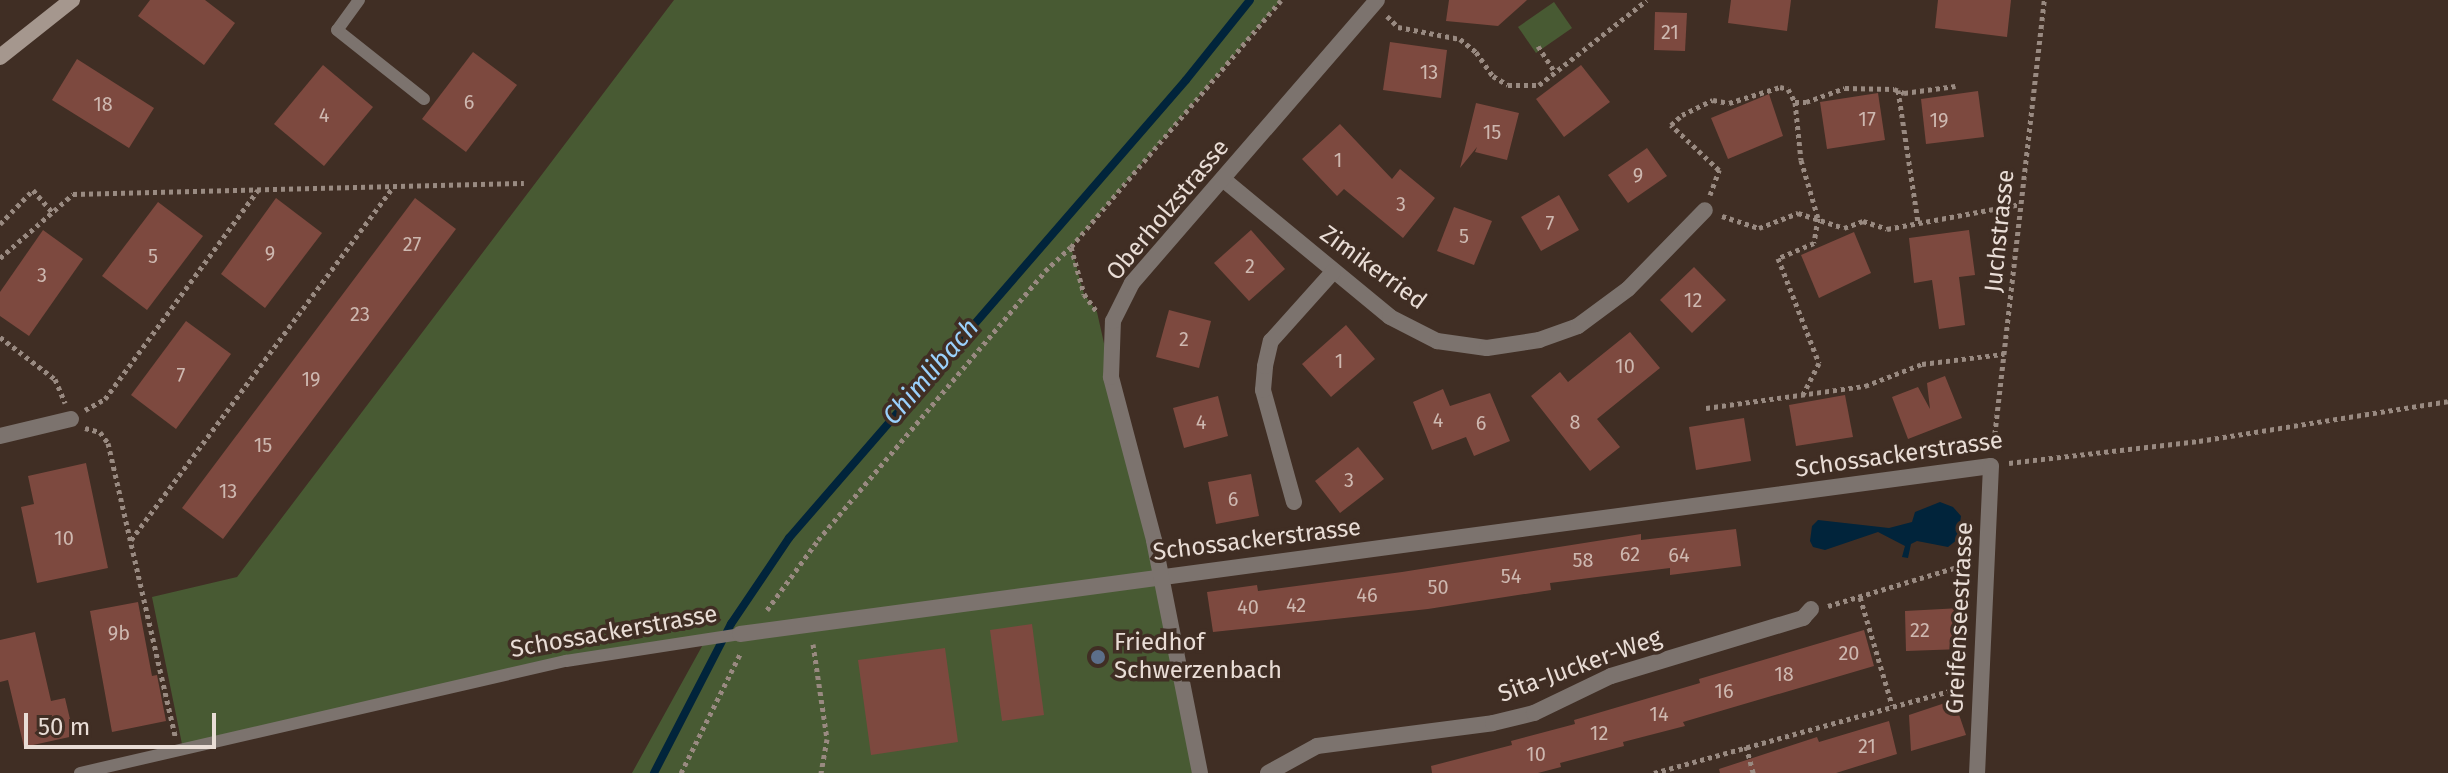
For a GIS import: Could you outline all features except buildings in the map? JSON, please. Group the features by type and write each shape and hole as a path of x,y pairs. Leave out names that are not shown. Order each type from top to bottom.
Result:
{"main road":[{"path":"0,57 72,0"}],"street":[{"name":"Oberholzstrasse","path":"1200,773 1158,577 1154,540 1111,377 1113,321 1132,283 1224,180 1375,1"},
{"name":"Zimikerried","path":"1224,180 1390,317 1437,341 1487,348 1539,340 1578,326 1628,289 1705,210"},
{"path":"1294,502 1263,390 1265,366 1271,341 1333,272"},
{"path":"0,436 71,419"},
{"name":"Schossackerstrasse","path":"746,633 1991,466"},
{"name":"Greifenseestrasse","path":"1977,773 1991,466"},
{"name":"Sita-Jucker-Weg","path":"1268,773 1317,746 1493,723 1534,713 1611,676 1803,618 1811,609"}],"lane":[{"path":"359,0 337,30 424,99"},
{"name":"Schossackerstrasse","path":"80,773 566,661 746,633"}],"path":[{"path":"681,773 746,633 818,540 1045,271 1071,247 1281,0"},
{"path":"1375,1 1398,27 1460,39 1476,52 1493,76 1508,85 1539,85 1647,0"},
{"name":"Juchstrasse","path":"1991,466 2044,0"},
{"path":"1538,46 1555,72"},
{"path":"1795,102 1824,97 1845,88 1898,90 1904,93 1956,86"},
{"path":"1803,395 1819,363 1778,258 1814,243 1818,218 1801,160 1795,102 1788,89 1780,87 1729,103 1713,100 1682,115 1671,125 1719,170 1705,210 1759,228 1798,213 1818,218 1844,228 1863,221 1887,229 2021,204"},
{"path":"1898,90 1918,223"},
{"path":"0,258 73,194 524,183"},
{"path":"130,541 392,187"},
{"path":"0,224 33,190 52,212"},
{"path":"71,419 105,399 259,190"},
{"path":"1071,247 1084,294 1097,312 1113,321"},
{"path":"0,337 55,379 71,419 82,427 100,432 108,443 179,750"},
{"path":"1706,408 1865,386 1922,364 2004,354"},
{"name":"Schossackerstrasse","path":"1991,466 2199,441 2448,401"},
{"path":"1811,609 1988,557"},
{"path":"1860,597 1892,705"},
{"path":"809,624 821,677 827,739 821,773"},
{"path":"1654,773 1979,683"},
{"path":"1746,746 1753,773"}],"green space":[{"path":"674,0 1281,0 1071,247 1084,294 1097,312 1200,773 632,773 706,639 566,661 183,749 152,597 237,577"},
{"path":"1554,2 1572,28 1536,53 1518,27"}],"water":[{"path":"1940,502 1953,507 1961,516 1958,539 1948,547 1917,541 1911,544 1908,558 1902,557 1905,546 1878,532 1825,550 1813,547 1810,541 1812,526 1818,520 1889,528 1912,522 1915,512"}],"waterway":[{"name":"Chimlibach","path":"654,773 731,624 789,538 1186,80 1250,0"}],"place":[{"name":"Friedhof Schwerzenbach","path":"1098,657"}]}
